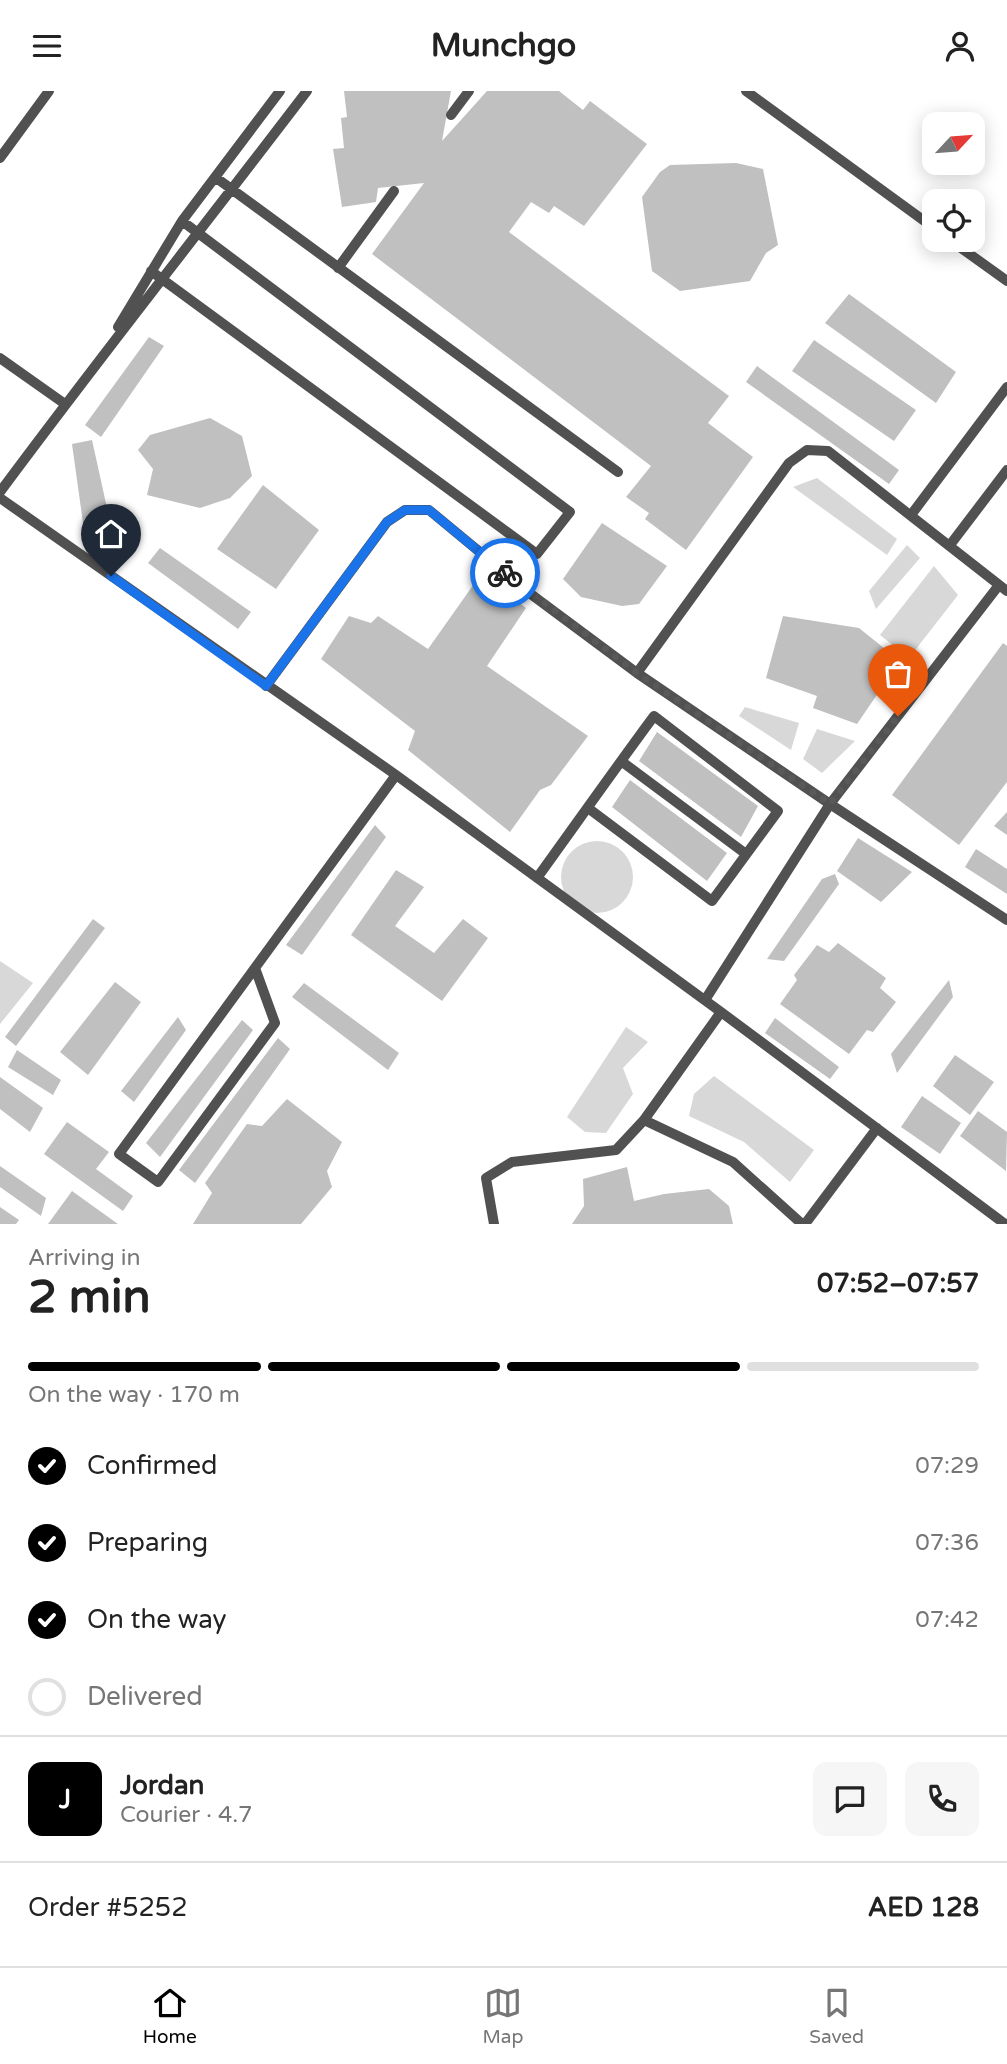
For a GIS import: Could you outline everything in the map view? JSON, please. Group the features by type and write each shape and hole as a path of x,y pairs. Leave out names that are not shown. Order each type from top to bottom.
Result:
{"lane":[{"path":"0,158 49,91"},
{"path":"97,361 182,221 280,91"},
{"path":"0,492 97,361 307,91"},
{"path":"451,115 468,91"},
{"path":"746,91 922,220"},
{"path":"215,177 618,472"},
{"path":"338,268 394,191"},
{"path":"151,271 537,554 570,512 182,221"},
{"path":"967,252 1007,281"},
{"path":"0,358 65,404"},
{"path":"911,515 1007,387"},
{"path":"637,673 789,463 807,450 828,451 1003,588 830,804 705,1000"},
{"path":"950,545 1007,470"},
{"path":"0,498 396,775 721,1011 1005,1224"},
{"path":"266,686 387,522 405,510 429,510 528,592 637,673 1007,920"},
{"path":"537,878 654,716 778,811 712,901 588,808"},
{"path":"621,761 746,854"},
{"path":"255,968 275,1023 158,1182 119,1154 396,775"},
{"path":"494,1224 486,1178 512,1162 616,1150 644,1120 721,1011"},
{"path":"644,1120 733,1162 804,1224 877,1128"}],"shaded area":[{"path":"817,478 897,539 887,555 793,487"},
{"path":"907,545 920,558 876,609 869,591"},
{"path":"934,566 958,595 909,658 880,635"},
{"path":"745,707 799,723 791,750 739,716"},
{"path":"817,729 855,741 822,773 803,759"},
{"path":"597,841 611,844 623,851 630,863 633,877 630,891 623,903 611,910 597,913 583,910 571,903 564,891 561,877 564,863 571,851 583,844"},
{"path":"0,961 33,983 0,1024"},
{"path":"626,1027 648,1042 623,1068 633,1094 606,1133 585,1132 567,1117"},
{"path":"714,1076 814,1150 790,1182 744,1142 689,1116 694,1094"}],"building":[{"path":"344,91 451,91 442,141 487,91 559,91 583,110 590,101 647,144 584,226 554,206 549,213 531,202 509,232 729,396 708,423 753,457 686,550 645,519 649,513 626,497 651,466 372,254 424,183 378,188 376,202 342,207 333,149 344,148 341,118 347,117"},
{"path":"736,163 763,169 778,245 766,253 750,281 680,291 652,271 642,197 660,172 670,165"},
{"path":"849,294 956,372 936,403 825,323"},
{"path":"149,337 164,346 101,437 85,425"},
{"path":"814,340 916,410 894,441 792,371"},
{"path":"757,366 899,470 889,484 746,382"},
{"path":"210,418 242,436 252,476 230,498 200,508 147,495 153,469 138,450 150,435"},
{"path":"92,440 109,517 83,523 72,444"},
{"path":"263,485 319,530 276,589 217,549"},
{"path":"602,523 667,566 639,604 622,606 581,597 563,579"},
{"path":"160,548 251,612 238,629 148,563"},
{"path":"481,574 526,608 487,666 588,736 551,785 540,790 510,832 408,750 415,731 321,659 349,616 371,623 378,616 428,649"},
{"path":"783,616 859,628 900,661 857,724 813,708 817,696 766,678"},
{"path":"1003,643 1007,646 1007,782 959,845 892,795"},
{"path":"657,732 758,806 741,837 639,761"},
{"path":"630,780 727,853 707,881 612,807"},
{"path":"1007,812 1007,835 994,826"},
{"path":"375,825 386,837 302,955 286,945"},
{"path":"858,838 912,872 881,902 837,871"},
{"path":"976,849 1007,869 1007,894 965,867"},
{"path":"396,870 424,887 395,926 434,953 463,919 488,938 442,1001 351,935"},
{"path":"835,874 839,884 784,961 767,959 822,879"},
{"path":"93,919 105,928 16,1046 5,1037"},
{"path":"838,943 886,978 880,988 896,1002 873,1032 867,1030 849,1054 780,1004 797,980 794,975 817,945 829,952"},
{"path":"949,980 953,997 897,1073 891,1054"},
{"path":"115,982 141,1002 88,1075 60,1052"},
{"path":"304,983 399,1053 388,1070 292,997"},
{"path":"178,1017 186,1030 134,1102 121,1091"},
{"path":"775,1018 839,1067 830,1079 765,1033"},
{"path":"242,1020 253,1030 160,1157 146,1143"},
{"path":"278,1038 290,1049 195,1183 179,1170"},
{"path":"17,1050 61,1080 53,1095 8,1067"},
{"path":"955,1055 994,1082 970,1115 933,1086"},
{"path":"0,1077 43,1108 30,1132 0,1109"},
{"path":"922,1096 961,1123 940,1154 901,1127"},
{"path":"287,1099 342,1142 327,1171 332,1187 301,1224 193,1224 212,1193 205,1183 247,1124 262,1126"},
{"path":"978,1111 1007,1132 1006,1171 960,1136"},
{"path":"67,1122 109,1152 96,1169 133,1196 123,1211 44,1154"},
{"path":"0,1166 46,1198 41,1216 0,1187"},
{"path":"627,1167 634,1201 664,1194 709,1189 729,1206 733,1224 572,1224 584,1206 583,1179"},
{"path":"72,1191 118,1224 48,1224"},
{"path":"0,1207 19,1220 16,1224 0,1224"}],"way so far":[{"path":"505,573 637,673 830,804 898,716"}],"route":[{"path":"111,576 266,686 387,522 405,510 429,510 505,573"}]}
